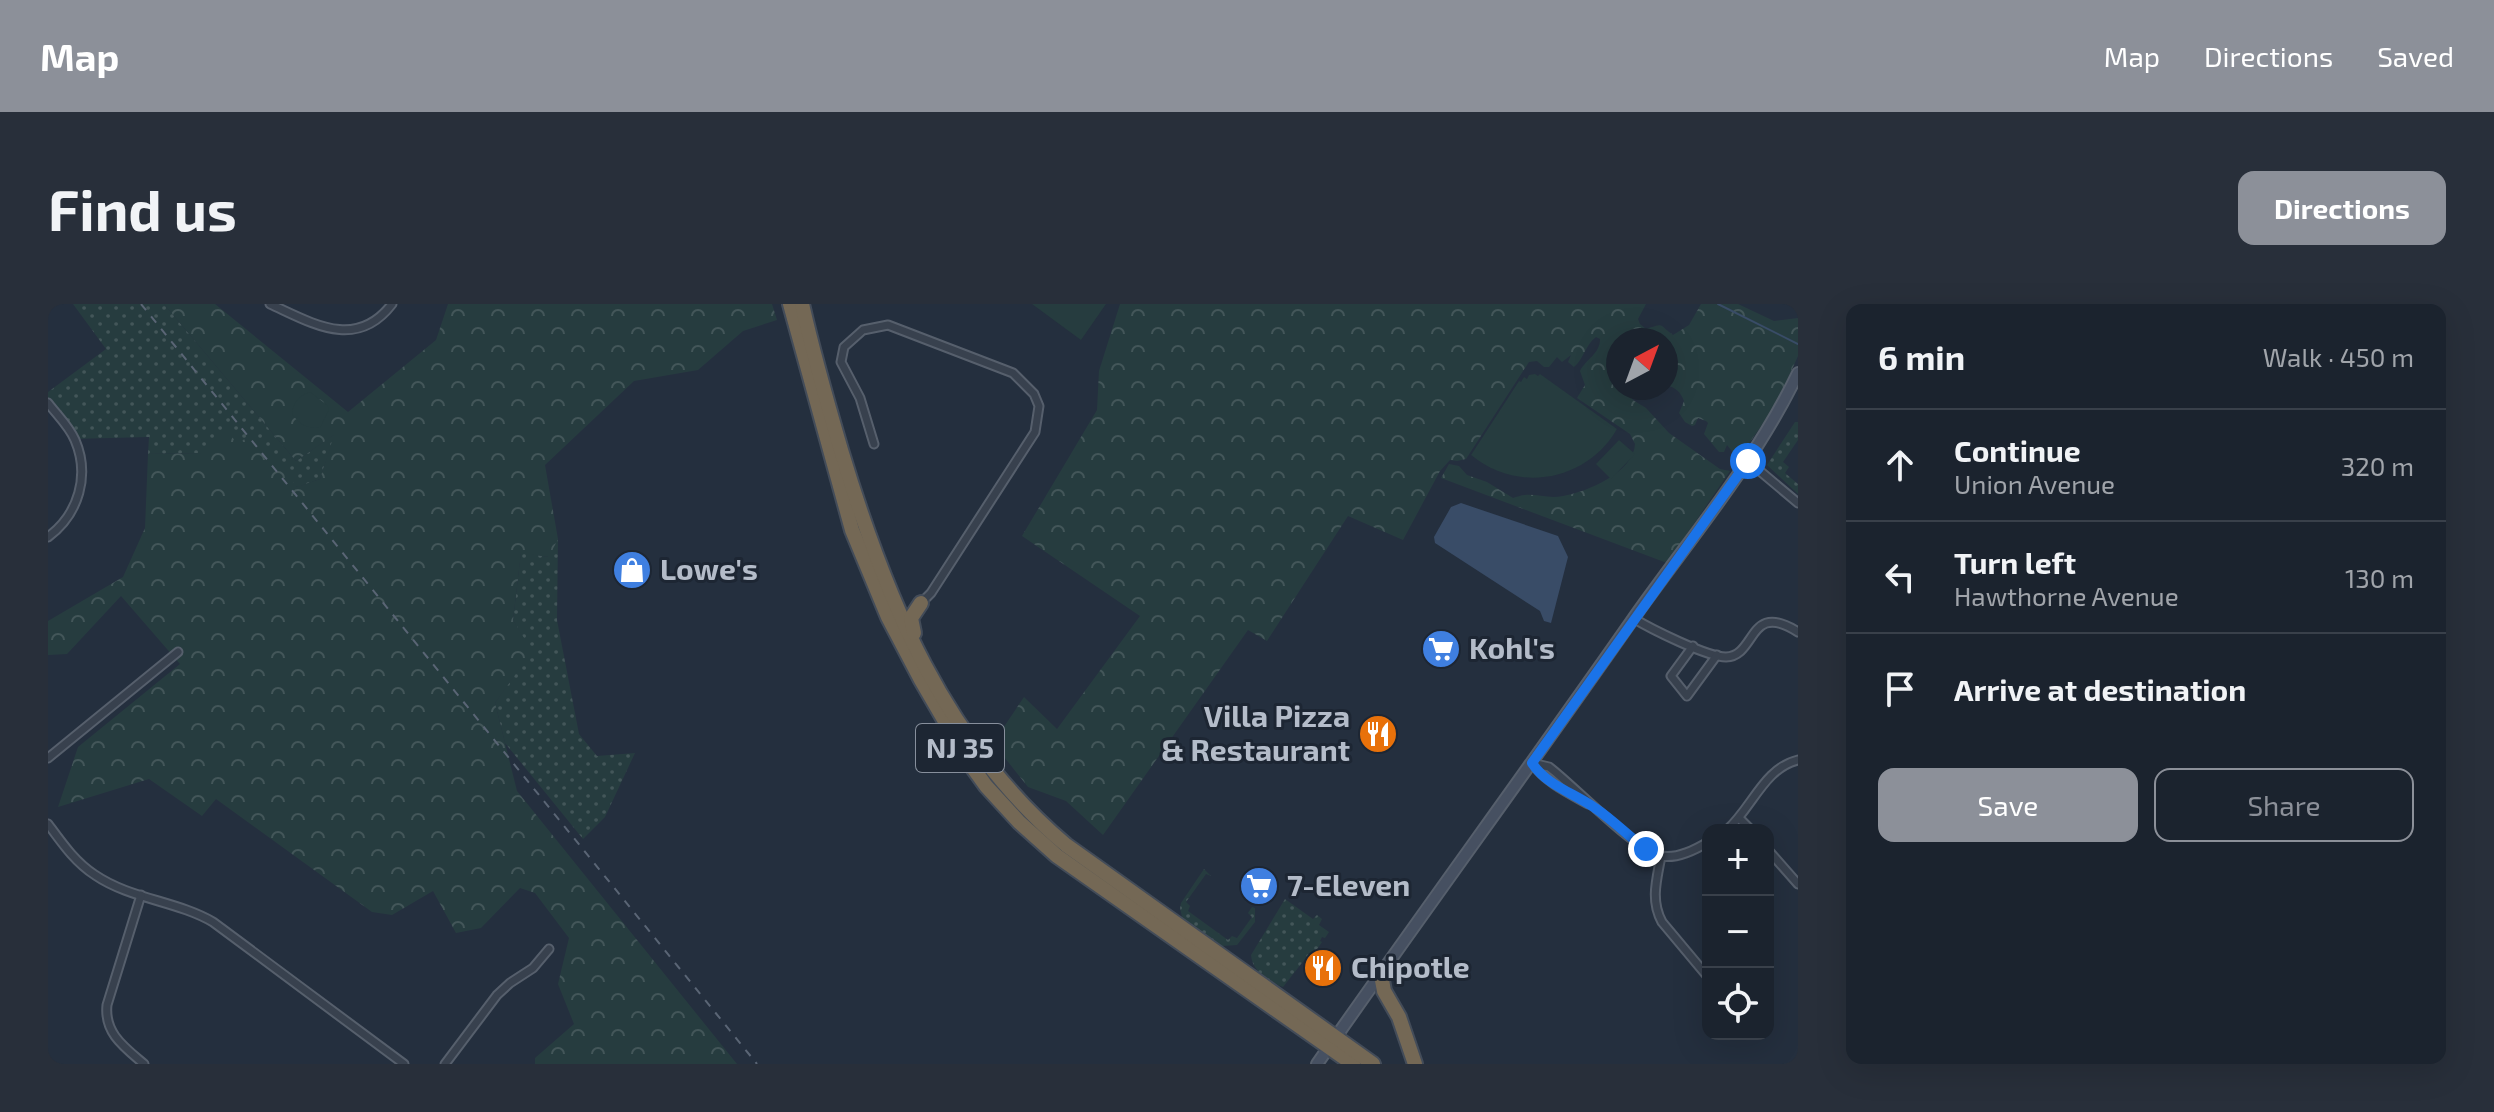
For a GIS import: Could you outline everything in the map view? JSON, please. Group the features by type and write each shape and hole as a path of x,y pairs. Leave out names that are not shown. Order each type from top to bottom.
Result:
{"highway":[{"name":"NJ 35","path":"790,304 852,530 893,627 953,737 986,786 1019,822 1057,856 1333,1042 1373,1064"},
{"name":"NJ 35","path":"802,304 844,459 881,573 923,664 963,732 1002,782 1044,826 1089,863 1333,1042 1353,1064"},
{"path":"881,573 905,602 921,603"},
{"path":"921,603 911,618 911,626 923,664"},
{"path":"1381,975 1384,991 1399,1017 1415,1064"},
{"path":"1368,992 1378,993 1389,1000"}],"street":[{"path":"270,304 320,326 338,330 361,327 381,316 392,304"},
{"path":"874,444 860,398 841,362 844,347 863,330 888,325 1013,373 1034,394 1039,406 1035,432 931,593 921,603"},
{"path":"1317,1064 1748,461 1798,373"},
{"path":"48,403 76,441 82,468 76,502 66,520 48,537"},
{"path":"1748,461 1798,503"},
{"path":"1633,618 1665,636 1724,657 1737,654 1756,630 1767,623 1785,625 1798,632"},
{"path":"1693,646 1671,676 1687,696 1717,655"},
{"path":"48,758 178,652"},
{"path":"1734,824 1773,772 1786,763 1798,760"},
{"path":"1532,763 1549,767 1641,846 1661,856 1687,853 1702,845"},
{"path":"1740,819 1745,824"},
{"path":"48,824 84,867 110,884 194,913 218,925 404,1064"},
{"path":"1661,856 1654,894 1657,913 1702,970"},
{"path":"1774,857 1798,884"},
{"path":"141,895 107,1005 106,1018 111,1033 144,1064"},
{"path":"445,1064 497,995 533,968 549,949"}],"green space":[{"path":"73,304 164,304 296,461 335,434 320,479 298,487 203,453 148,454 149,437 71,439 48,405 48,392 106,349"},
{"path":"164,304 215,304 348,412 436,340 448,304 772,304 777,320 743,331 698,370 634,381 545,465 558,539 549,557 521,553 513,620 532,651 495,703 517,791 737,1064 535,1064 535,1058 574,1024 558,984 569,938 535,893 520,888 481,928 456,933 433,891 392,915 372,912 216,799 202,816 149,779 58,807 78,747 180,664 121,596 67,654 48,655 48,621 123,577 145,528 148,454 203,453 224,427 236,442 256,436 297,487 320,479 334,435 296,461"},
{"path":"1032,304 1106,304 1081,340"},
{"path":"1120,304 1646,304 1638,319 1645,328 1606,328 1606,400 1633,400 1646,408 1669,433 1720,469 1730,471 1667,563 1441,478 1449,464 1459,466 1467,475 1487,482 1513,498 1525,495 1558,497 1596,485 1627,463 1635,444 1630,434 1577,398 1585,385 1580,371 1598,349 1600,339 1596,337 1592,340 1574,367 1568,362 1571,355 1562,362 1557,357 1549,367 1537,361 1529,362 1466,459 1450,460 1440,471 1403,540 1348,516 1267,641 1248,630 1103,835 1066,801 1028,787 993,743 1024,697 1057,729 1140,616 1022,536 1097,410 1099,371"},
{"path":"1701,304 1738,304 1774,321 1798,318 1798,356 1776,405 1738,459 1727,445 1724,452 1719,452 1704,434 1706,421 1698,418 1692,426 1685,422 1679,413 1684,401 1678,392 1678,332 1689,325"},
{"path":"1540,374 1617,429 1604,447 1570,470 1530,478 1509,475 1471,455 1519,381"},
{"path":"310,392 329,409 320,428 304,425 292,414 297,400"},
{"path":"1795,422 1798,422 1798,440 1783,462 1789,467 1785,473 1798,484 1798,494 1767,465"},
{"path":"1619,440 1635,454 1611,479 1596,464"},
{"path":"558,539 557,620 579,734 597,756 635,753 605,817 583,839 505,743 495,703 531,651 513,620 521,552 548,557"},
{"path":"1204,869 1211,876 1206,874 1186,902 1190,906 1188,911 1228,940 1232,936 1237,938 1252,917 1248,913 1252,907 1255,908 1255,922 1237,945 1222,946 1183,921 1181,903"},
{"path":"1285,899 1313,919 1317,915 1322,919 1319,925 1329,932 1325,938 1322,937 1309,961 1305,959 1283,987 1262,975 1254,966 1251,955"}],"water":[{"path":"1461,503 1558,536 1568,557 1551,623 1544,621 1540,611 1435,543 1434,537 1451,507"}],"waterway":[{"path":"1718,304 1798,344"}],"railway":[{"path":"141,304 757,1064"}],"place":[{"name":"Lowe's","path":"632,570"},
{"name":"Kohl's","path":"1441,649"},
{"name":"Villa Pizza & Restaurant","path":"1378,734"},
{"name":"7-Eleven","path":"1259,886"},
{"name":"Chipotle","path":"1323,968"}],"route":[{"path":"1646,849 1593,806 1540,774 1532,763 1748,461"}]}
